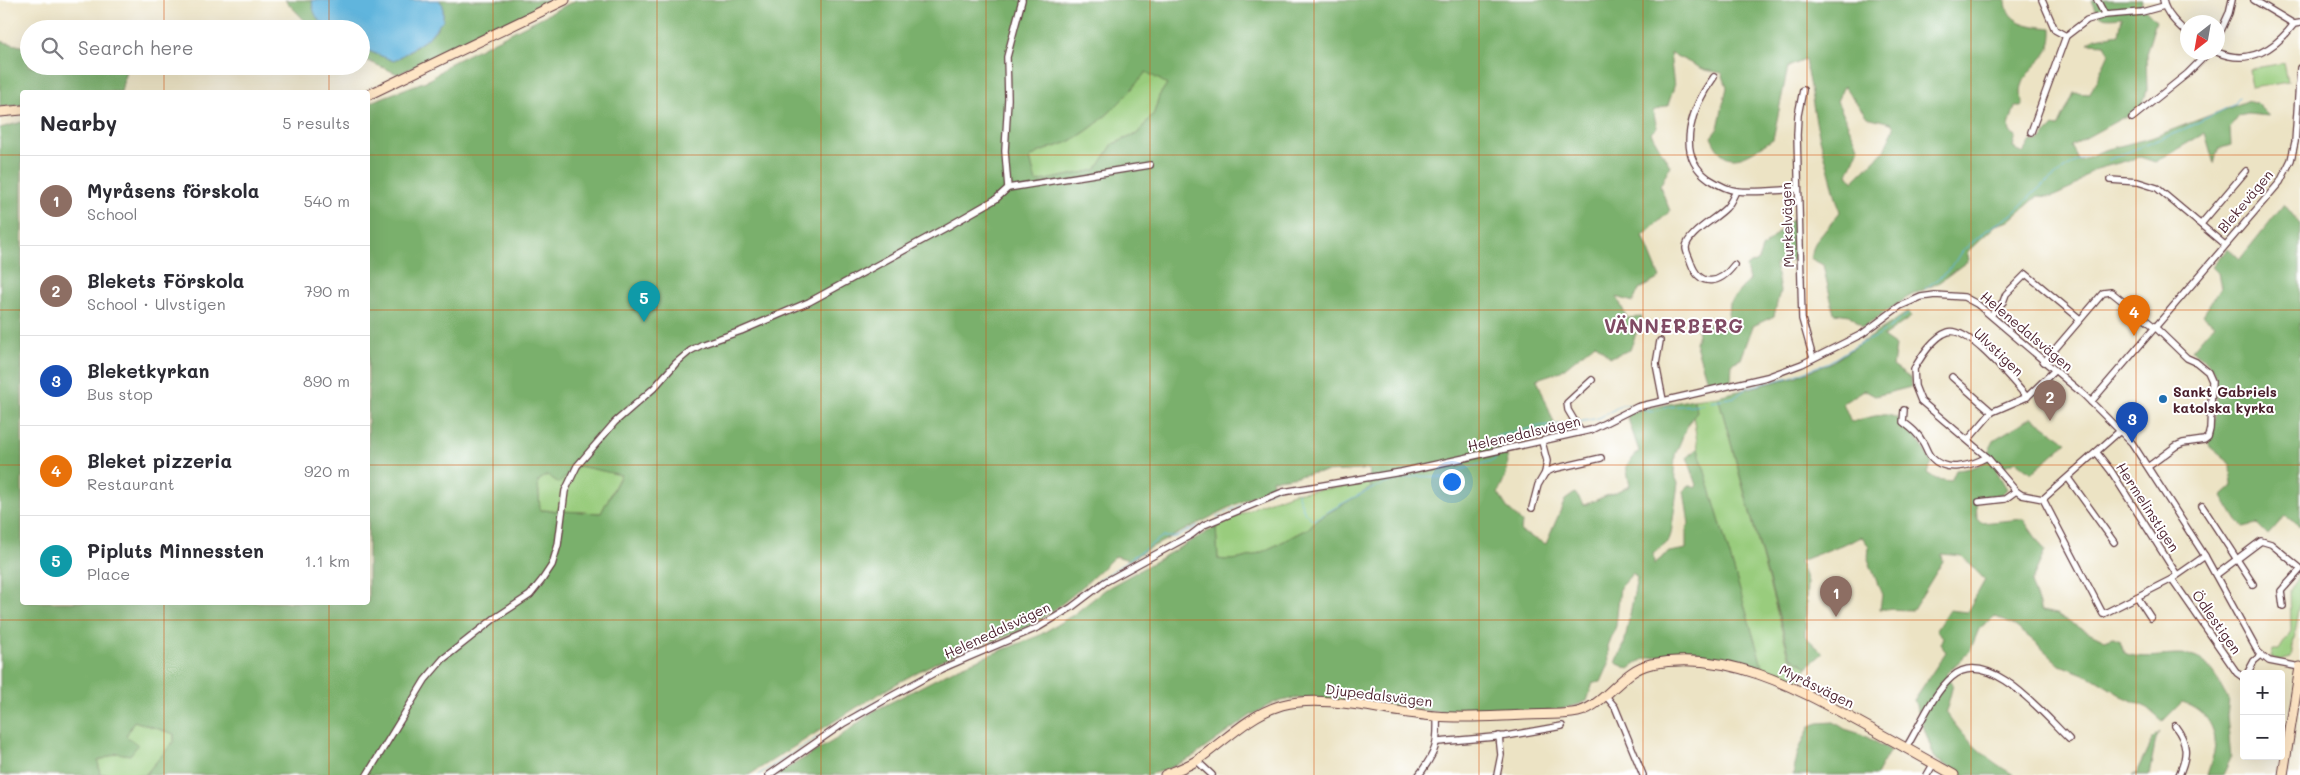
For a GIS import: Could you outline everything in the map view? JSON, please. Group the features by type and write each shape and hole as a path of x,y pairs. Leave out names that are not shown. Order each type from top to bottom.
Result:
{"street":[{"path":"370,94 565,0"},
{"path":"1008,188 1005,151 1008,99 1006,57 1022,0"},
{"path":"2042,0 2055,30 2066,36"},
{"path":"2097,0 2105,14"},
{"path":"2225,22 2232,0"},
{"path":"2225,53 2244,56 2263,53 2274,46 2297,24 2254,0"},
{"path":"2031,132 2066,36 2087,20 2105,14 2142,12 2164,3 2173,20 2180,27"},
{"path":"2132,118 2187,74 2201,60"},
{"name":"Blekevägen","path":"2091,402 2280,182 2297,143 2297,103 2300,68"},
{"path":"1714,77 1702,92 1690,128 1690,151 1703,174 1718,185 1736,191 1798,189"},
{"name":"Murkelvägen","path":"1803,90 1798,120 1802,319 1813,358"},
{"path":"3,112 20,110"},
{"path":"367,775 425,680 443,659 495,618 530,595 542,580 552,565 558,545 565,491 577,466 614,422 654,388 676,363 690,351 703,344 741,331 809,302 964,218 996,199 1008,188 1150,164"},
{"path":"2201,224 2246,171"},
{"path":"2110,180 2138,182 2157,188 2225,245"},
{"path":"1734,265 1725,276 1710,281 1700,278 1694,271 1686,248 1689,237 1728,206 1736,191"},
{"path":"1991,316 2003,302 2006,294 2026,274 2080,319"},
{"path":"2044,362 2103,293 2111,292 2156,328 2187,358 2203,366 2212,381 2208,437 2204,440 2176,446 2149,466"},
{"name":"Helenedalsvägen","path":"769,775 844,723 881,702 941,669 1039,627 1072,607 1105,582 1191,535 1204,525 1268,498 1296,490 1401,472 1542,442 1599,427 1625,411 1663,400 1767,377 1813,358 1862,334 1900,306 1921,297 1935,295 1964,297 1977,304 2121,430 2149,466 2205,556 2260,656"},
{"name":"Ulvstigen","path":"2016,491 1987,457 1921,401 1915,386 1914,369 1935,341 1946,333 1958,332 1967,336 1993,360 2027,397"},
{"path":"1660,341 1656,364 1663,400"},
{"path":"1968,440 1992,412 2027,397 2054,370"},
{"path":"1952,377 1992,412"},
{"path":"1581,432 1568,410 1567,403 1592,380"},
{"path":"1904,410 1903,422 1920,436 1929,455 1935,461 1959,468 1979,462 1987,457"},
{"path":"2043,499 2121,430"},
{"path":"1532,508 1538,485 1545,473 1547,461 1542,442"},
{"name":"Hermelinstigen","path":"2096,453 2111,471 2174,577"},
{"path":"1545,473 1553,468 1601,458"},
{"path":"2068,478 2114,542"},
{"path":"1979,502 2006,500 2016,491 2022,495 2043,499"},
{"path":"2043,499 2104,614 2138,598 2205,556"},
{"path":"2202,506 2253,584"},
{"path":"2216,575 2258,542 2266,541 2300,569 2281,591 2283,606"},
{"name":"Ödlestigen","path":"2174,577 2236,673 2240,676"},
{"path":"2138,598 2151,618"},
{"path":"2249,670 2254,661 2260,656 2269,661 2300,667 2283,775"},
{"name":"Myråsvägen","path":"1605,695 1634,672 1648,665 1686,660 1716,664 1775,679 1804,691 1954,775"},
{"path":"1906,748 1946,683 1958,672 1974,668 1993,673 2007,681 2070,739"},
{"path":"1605,695 1615,707 1643,775"},
{"name":"Djupedalsvägen","path":"1165,775 1196,760 1272,708 1298,702 1320,701 1437,716 1480,717 1573,713 1590,706 1605,695"},
{"path":"1418,775 1429,760 1438,742 1437,716"},
{"path":"1438,742 1499,736 1562,726"},
{"path":"2175,726 2185,738 2186,754 2179,775"},
{"path":"1497,775 1501,755 1499,736"},
{"path":"1196,760 1212,775"},
{"path":"1927,775 1934,763"}],"green space":[{"path":"285,0 312,0 314,9 320,20 304,20"},
{"path":"439,0 554,0 398,74 370,62 370,52 394,61 421,43 438,27 442,19 443,9"},
{"path":"576,0 2006,0 2007,8 2011,15 2022,23 2052,28 2052,39 2049,48 2026,77 2021,91 2023,106 2015,106 2009,126 2010,132 2016,136 2013,148 2024,153 2031,141 2039,141 2054,126 2058,127 2074,93 2090,94 2109,53 2105,44 2088,43 2095,38 2119,34 2122,17 2106,18 2102,16 2097,11 2092,0 2142,0 2141,6 2156,21 2146,54 2147,90 2142,107 2071,146 2079,161 2104,150 2151,138 2247,101 2257,104 2269,116 2248,114 2239,116 2230,128 2231,145 2218,149 2214,164 2205,133 2155,162 2140,157 2093,170 2072,188 2052,197 2038,196 2009,221 1996,225 1967,252 1969,260 1938,283 1908,297 1863,327 1850,315 1834,313 1823,265 1810,258 1815,243 1840,212 1817,127 1805,60 1788,67 1773,139 1747,155 1731,158 1724,155 1717,148 1711,137 1718,128 1727,87 1722,73 1705,70 1670,53 1674,87 1668,105 1653,111 1657,127 1651,133 1670,166 1660,186 1670,211 1643,236 1660,278 1639,289 1633,302 1617,297 1627,318 1642,317 1630,350 1610,357 1595,343 1561,371 1537,379 1557,431 1502,443 1507,456 1508,468 1498,493 1508,509 1522,522 1521,532 1546,544 1565,500 1575,493 1584,505 1630,486 1626,466 1639,451 1626,413 1693,399 1697,411 1688,424 1675,455 1674,474 1678,483 1671,534 1669,540 1653,554 1654,564 1669,552 1686,549 1686,530 1689,524 1684,491 1689,485 1695,488 1697,485 1687,457 1698,448 1763,669 1720,659 1690,655 1660,656 1646,659 1629,669 1616,663 1624,645 1637,578 1633,573 1620,587 1616,626 1608,646 1609,664 1601,682 1593,683 1587,701 1571,707 1538,711 1464,713 1408,710 1295,698 1273,703 1250,716 1191,758 1165,770 1147,775 776,775 838,738 874,711 959,667 1038,636 1073,615 1106,589 1216,527 1218,559 1241,559 1265,551 1309,528 1316,520 1371,488 1369,469 1272,479 1272,486 1130,560 1115,556 1080,589 1028,627 1013,634 977,645 921,670 749,775 145,775 174,741 174,734 134,721 126,736 138,745 130,755 117,753 98,761 100,774 110,775 0,775 0,128 20,123 20,605 370,605 370,102 431,79 449,64","holes":["1146,72 1167,84 1159,96 1154,113 1137,134 1113,144 1096,170 1036,182 1030,158 1035,154 1071,141 1096,124 1114,108","1844,86 1867,117 1891,123 1894,127 1884,151 1853,181 1848,174 1859,148 1837,101","579,466 621,475 601,513 540,510 538,481 547,475 559,483"]},
{"path":"0,41 20,46 20,75 125,75 121,90 20,90 20,105 0,107"},
{"path":"2284,63 2288,82 2252,88 2249,69"},
{"path":"1146,71 1167,84 1159,96 1154,113 1137,134 1113,144 1096,170 1036,182 1030,158 1035,154 1071,141 1096,124 1131,90"},
{"path":"2284,204 2300,224 2300,526 2285,516 2268,535 2257,524 2243,527 2237,521 2222,496 2232,487 2231,464 2210,447 2208,441 2215,417 2216,384 2209,364 2192,350 2214,324 2203,315 2221,287 2218,273 2212,267 2228,248 2240,259"},
{"path":"1794,217 1796,259 1775,265 1780,291 1774,316 1753,326 1741,359 1732,363 1731,381 1708,384 1695,342 1698,334 1696,324 1703,321 1714,327 1727,326 1729,303 1749,280 1746,267 1758,260 1762,248"},
{"path":"1908,312 1911,317 1883,337 1896,346 1893,366 1910,378 1911,387 1875,396 1864,390 1843,403 1851,422 1882,415 1898,419 1906,425 1924,449 1932,464 1927,473 1936,479 1951,481 1956,470 1974,467 1983,463 1990,457 1987,454 1995,439 2032,417 2067,442 2031,473 2016,461 1996,470 2007,489 2002,494 1976,499 1977,519 1981,523 2023,519 2045,551 2031,582 2041,611 2057,614 2070,623 2105,640 2113,637 2120,641 2124,653 2145,657 2189,656 2198,659 2210,668 2229,700 2227,715 2231,758 2223,775 2207,775 2214,751 2214,736 2205,717 2195,708 2182,702 2163,721 2148,708 2122,696 2091,677 2060,665 2015,626 1994,616 1979,629 1970,651 1946,674 1953,685 1946,712 1960,731 1976,747 2014,775 1963,775 1935,759 1914,700 1946,652 1940,644 1943,637 1936,630 1949,610 1967,612 1985,580 1962,556 1942,554 1943,561 1913,610 1880,609 1882,595 1868,559 1869,546 1862,537 1800,561 1807,582 1805,636 1823,653 1807,667 1790,656 1718,396 1794,377 1830,363"},
{"path":"1718,396 1789,656 1807,667 1798,681 1763,669 1698,448 1693,415 1697,411 1693,399"},
{"path":"579,466 621,474 601,513 540,510 538,481 547,475"},
{"path":"1371,483 1371,488 1316,520 1309,528 1265,551 1241,559 1218,559 1216,527 1259,505 1293,493"},
{"path":"2300,574 2300,604 2291,657 2280,660 2271,658 2273,650 2279,650 2291,631 2290,589"},
{"path":"134,721 174,734 174,741 145,775 100,775 98,761 117,753"},
{"path":"1834,722 1890,750 1876,775 1793,775 1798,752 1810,726 1818,723"},
{"path":"2160,732 2156,739 2149,775 2132,775 2137,773 2154,737"}],"water":[{"path":"312,0 439,0 443,5 443,20 428,38 394,61 370,52 370,20 319,20"}],"waterway":[{"path":"2108,160 2178,132 2235,104 2239,97"},
{"path":"1925,289 1951,268 1961,252 1987,230 2011,215 2038,189 2086,155"},
{"path":"1711,401 1735,397 1748,387 1790,377 1829,362 1856,345 1878,336 1908,314"},
{"path":"1641,409 1651,412 1668,407 1704,404"},
{"path":"1579,422 1599,418 1622,405 1630,405"},
{"path":"1493,444 1494,437 1541,426 1572,423"},
{"path":"1297,493 1305,513 1313,520 1360,494 1393,481 1427,476 1445,478 1454,472 1494,460 1496,457"},
{"path":"1217,517 1282,485 1294,485 1294,487"},
{"path":"1057,613 1088,588 1162,537 1176,537 1198,526"},
{"path":"858,712 940,665 992,644"},
{"path":"758,775 823,734"}],"place":[{"name":"Pipluts Minnessten","path":"644,322"},
{"name":"Bleket pizzeria","path":"2134,336"},
{"name":"Sankt Gabriels katolska kyrka","path":"2163,399"},
{"name":"Blekets Förskola","path":"2050,421"},
{"name":"Bleketkyrkan","path":"2132,443"},
{"name":"Myråsens förskola","path":"1836,617"}],"district":[{"name":"VÄNNERBERG","path":"1674,325"}]}
